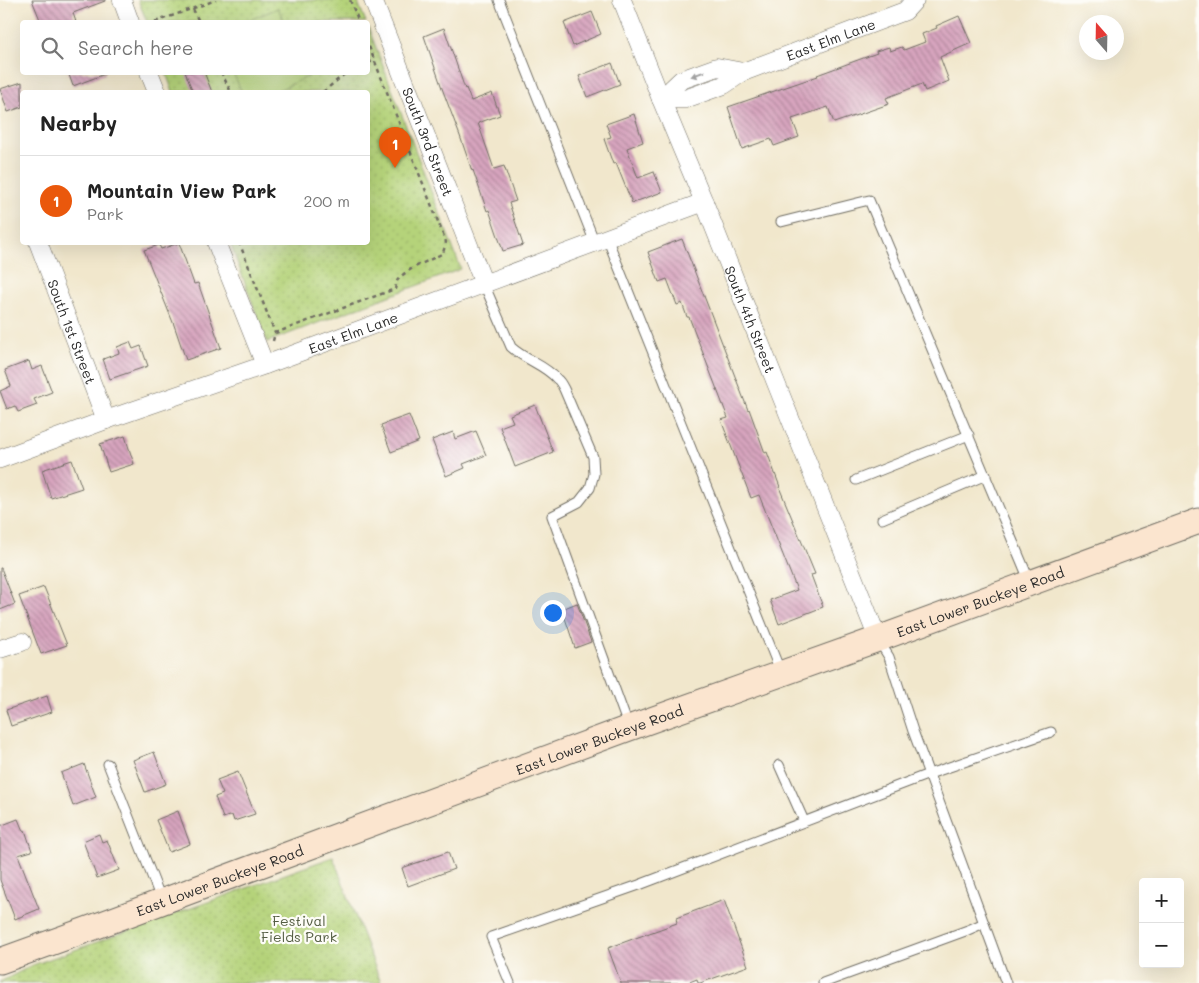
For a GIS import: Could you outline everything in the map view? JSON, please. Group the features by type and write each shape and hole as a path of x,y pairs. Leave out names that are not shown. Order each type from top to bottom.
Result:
{"main road":[{"name":"East Lower Buckeye Road","path":"0,961 629,728 1199,521"}],"street":[{"path":"122,0 129,20"},
{"name":"South 3rd Street","path":"373,0 484,284"},
{"name":"South 4th Street","path":"622,0 878,639"},
{"name":"East Elm Lane","path":"661,100 684,99 724,85 743,72 905,11 915,0"},
{"path":"150,75 156,90"},
{"name":"East Elm Lane","path":"0,459 265,365 704,202"},
{"name":"South 1st Street","path":"39,245 106,420"},
{"path":"217,245 265,365"},
{"path":"0,649 22,642"}],"lane":[{"path":"498,0 601,240 781,673"},
{"path":"781,222 869,200 1030,583"},
{"path":"484,284 511,347 558,379 593,457 594,474 590,488 578,502 552,516 629,728"},
{"path":"856,480 969,435"},
{"path":"882,519 986,475"},
{"path":"878,639 889,657 913,731 1006,983"},
{"path":"510,983 491,937 639,884 929,774 1051,732"},
{"path":"108,764 162,902"},
{"path":"779,765 804,821"},
{"path":"823,983 984,923"}],"path":[{"path":"161,20 216,0"},
{"path":"350,0 358,20"},
{"path":"193,9 198,20"},
{"path":"275,333 395,289 397,281 407,271 443,253 446,242 370,49"},
{"path":"223,75 229,90"},
{"path":"325,90 343,75"},
{"path":"240,245 275,333 265,365"}],"green space":[{"path":"138,0 357,0 365,20 146,20"},
{"path":"278,8 283,20 250,20"},
{"path":"370,32 461,269 267,342 231,245 370,245 370,90 172,90 167,75 370,75"},
{"path":"234,75 309,76 278,90 241,90"},
{"name":"Festival Fields Park","path":"333,857 381,983 0,983 33,965"}],"building":[{"path":"32,0 105,0 73,13 75,20 40,20"},
{"path":"592,12 601,34 573,46 564,23"},
{"path":"959,16 971,43 940,57 949,81 925,91 922,84 886,98 889,104 834,123 828,107 792,119 799,137 774,146 771,139 742,149 728,107 818,76 877,53 876,51 889,47 890,51 902,47 904,50 925,42 922,34"},
{"path":"444,28 471,101 492,93 500,115 478,123 494,169 504,166 516,201 509,203 523,245 503,251 489,210 487,211 472,171 424,36"},
{"path":"612,63 620,84 587,97 579,76"},
{"path":"69,75 102,75 73,86"},
{"path":"186,75 205,75 211,90 192,90"},
{"path":"22,82 20,108 8,112 0,89"},
{"path":"634,114 643,142 627,148 638,178 654,172 662,192 632,203 616,163 613,164 604,139 611,137 606,124"},
{"path":"682,239 765,453 767,452 779,487 815,574 811,575 823,607 779,624 770,600 797,590 759,495 751,498 721,420 728,418 689,317 687,317 682,303 677,305 667,279 659,282 648,252"},
{"path":"159,245 161,249 180,245 194,284 198,283 221,348 186,360 144,250"},
{"path":"130,342 133,349 141,346 148,366 110,379 103,359 119,353 117,347"},
{"path":"29,361 32,370 42,366 52,392 34,399 37,405 18,412 15,406 7,409 0,391 11,386 5,370"},
{"path":"535,405 553,452 515,467 500,427 513,422 510,415"},
{"path":"409,415 419,441 391,452 381,425"},
{"path":"476,431 486,455 463,464 465,468 446,476 432,440 453,432 455,439"},
{"path":"125,436 134,464 109,472 100,444"},
{"path":"72,460 82,488 51,498 42,470"},
{"path":"0,568 15,604 0,610"},
{"path":"44,587 67,645 41,654 19,596"},
{"path":"577,603 591,642 575,648 562,609"},
{"path":"47,696 52,712 11,726 6,710"},
{"path":"154,752 166,784 145,792 133,760"},
{"path":"84,764 96,797 73,806 61,773"},
{"path":"238,772 255,814 234,821 232,815 223,818 215,797 223,794 217,780"},
{"path":"178,811 190,844 169,852 156,820"},
{"path":"18,819 23,831 25,830 32,851 18,855 39,909 15,919 0,880 0,826"},
{"path":"99,834 102,842 107,840 119,870 97,878 83,841"},
{"path":"448,852 454,869 408,886 402,868"},
{"path":"724,900 748,966 700,983 698,983 697,979 687,983 621,983 608,948 677,923 676,918"}],"place":[{"name":"Mountain View Park","path":"395,168"}]}
